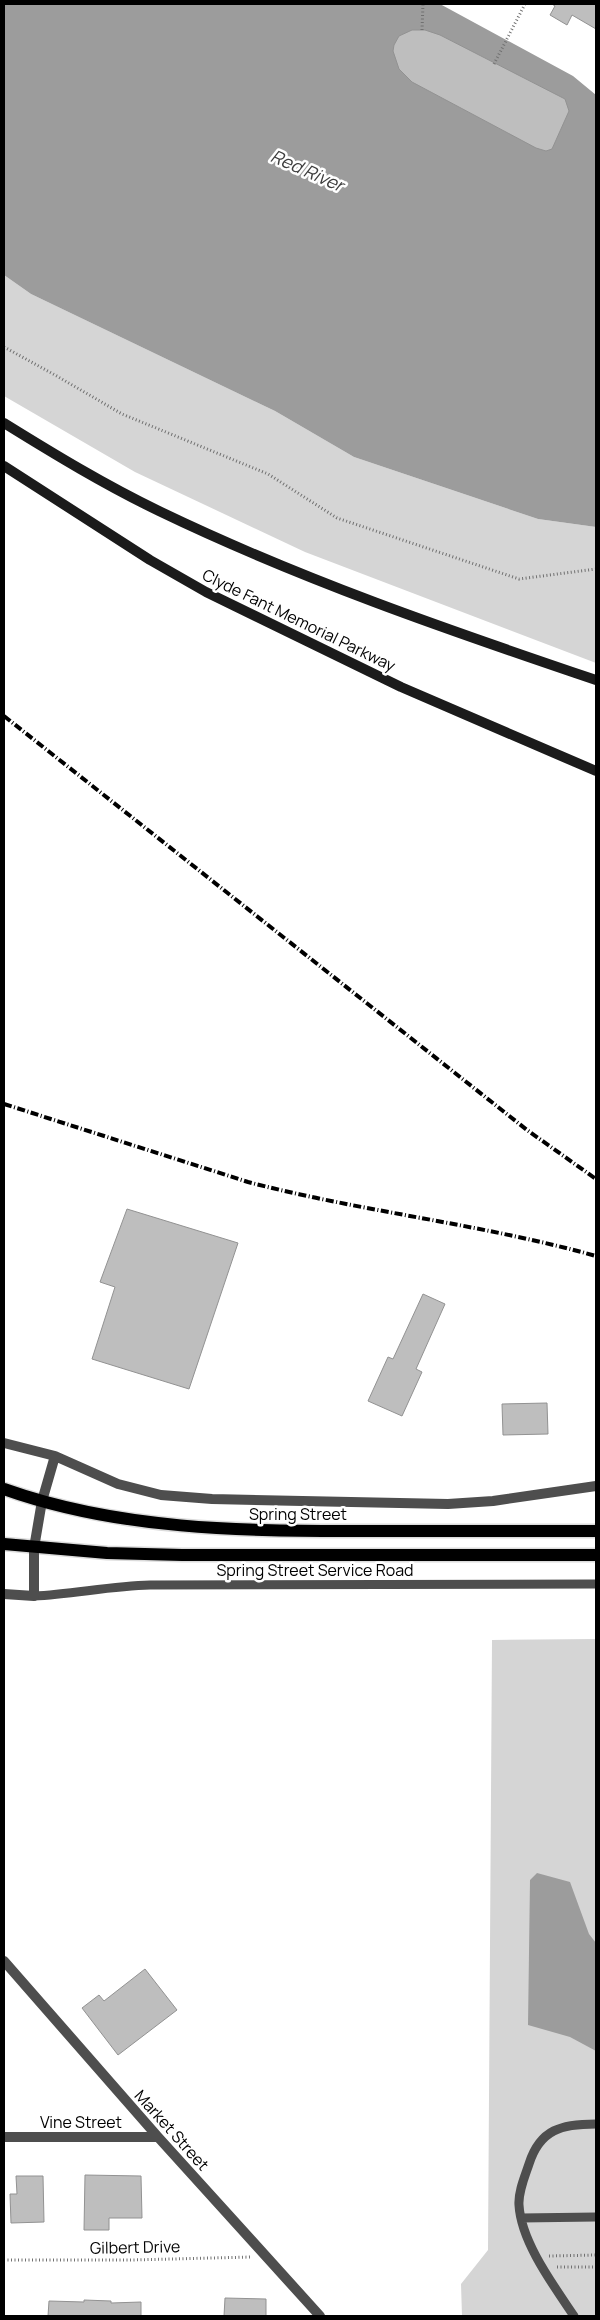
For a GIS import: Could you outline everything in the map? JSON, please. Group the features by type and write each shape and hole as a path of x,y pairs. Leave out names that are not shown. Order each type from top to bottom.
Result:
{"main road":[{"path":"4,424 66,461 158,510 267,559 374,602 596,680"},
{"name":"Clyde Fant Memorial Parkway","path":"4,466 150,560 206,592 401,687 596,771"},
{"name":"Spring Street","path":"4,1489 86,1512 133,1520 242,1530 596,1531"},
{"path":"4,1544 107,1553 182,1555 596,1555"}],"street":[{"path":"4,1443 56,1456 118,1484 161,1495 212,1500 448,1504 493,1501 596,1486"},
{"path":"4,1594 34,1596 34,1548 42,1501 56,1456"},
{"name":"Market Street","path":"4,1961 158,2137 320,2316"},
{"name":"Vine Street","path":"4,2137 158,2137"}],"lane":[{"name":"Spring Street Service Road","path":"34,1596 112,1586 150,1585 596,1584"},
{"path":"574,2316 536,2256 521,2218 518,2204 534,2149 550,2132 572,2124 596,2124"},
{"path":"521,2218 596,2217"}],"path":[{"path":"422,30 423,4"},
{"path":"494,64 524,4"},
{"path":"4,347 122,414 268,474 337,518 519,579 596,569"},
{"path":"536,2256 596,2255"},
{"name":"Gilbert Drive","path":"4,2260 266,2257"},
{"path":"542,2268 596,2267"}],"shaded area":[{"path":"4,275 31,294 275,411 354,457 538,519 596,527 596,663 305,552 135,472 4,396"},
{"path":"596,1639 596,2316 462,2316 461,2284 488,2250 492,1640"}],"water":[{"name":"Red River","path":"4,4 440,4 573,76 596,95 596,527 538,519 354,457 275,411 31,294 4,275"},
{"path":"537,1873 570,1882 589,1934 596,1943 596,2051 570,2037 528,2025 530,1880"}],"building":[{"path":"552,4 596,4 596,29 572,15 567,25 550,15 555,6"},
{"path":"412,30 425,30 440,35 565,99 569,111 552,149 546,151 536,148 412,82 399,69 393,51 399,36"},
{"path":"127,1209 238,1243 189,1389 92,1359 115,1287 100,1282"},
{"path":"423,1294 445,1304 416,1369 422,1372 402,1416 368,1401 388,1357 393,1359"},
{"path":"547,1403 548,1434 503,1435 502,1404"},
{"path":"145,1969 177,2010 118,2055 82,2008 99,1995 104,2001"},
{"path":"85,2175 141,2176 142,2218 109,2218 109,2230 84,2230"},
{"path":"16,2176 43,2176 44,2222 11,2223 10,2194 17,2194"},
{"path":"225,2298 266,2299 266,2316 224,2316"},
{"path":"84,2300 111,2301 111,2303 141,2302 141,2316 48,2316 49,2301 84,2302"}],"railway":[{"path":"4,716 527,1130 596,1179"},
{"path":"4,1104 248,1182 335,1202 510,1235 596,1256"}]}
